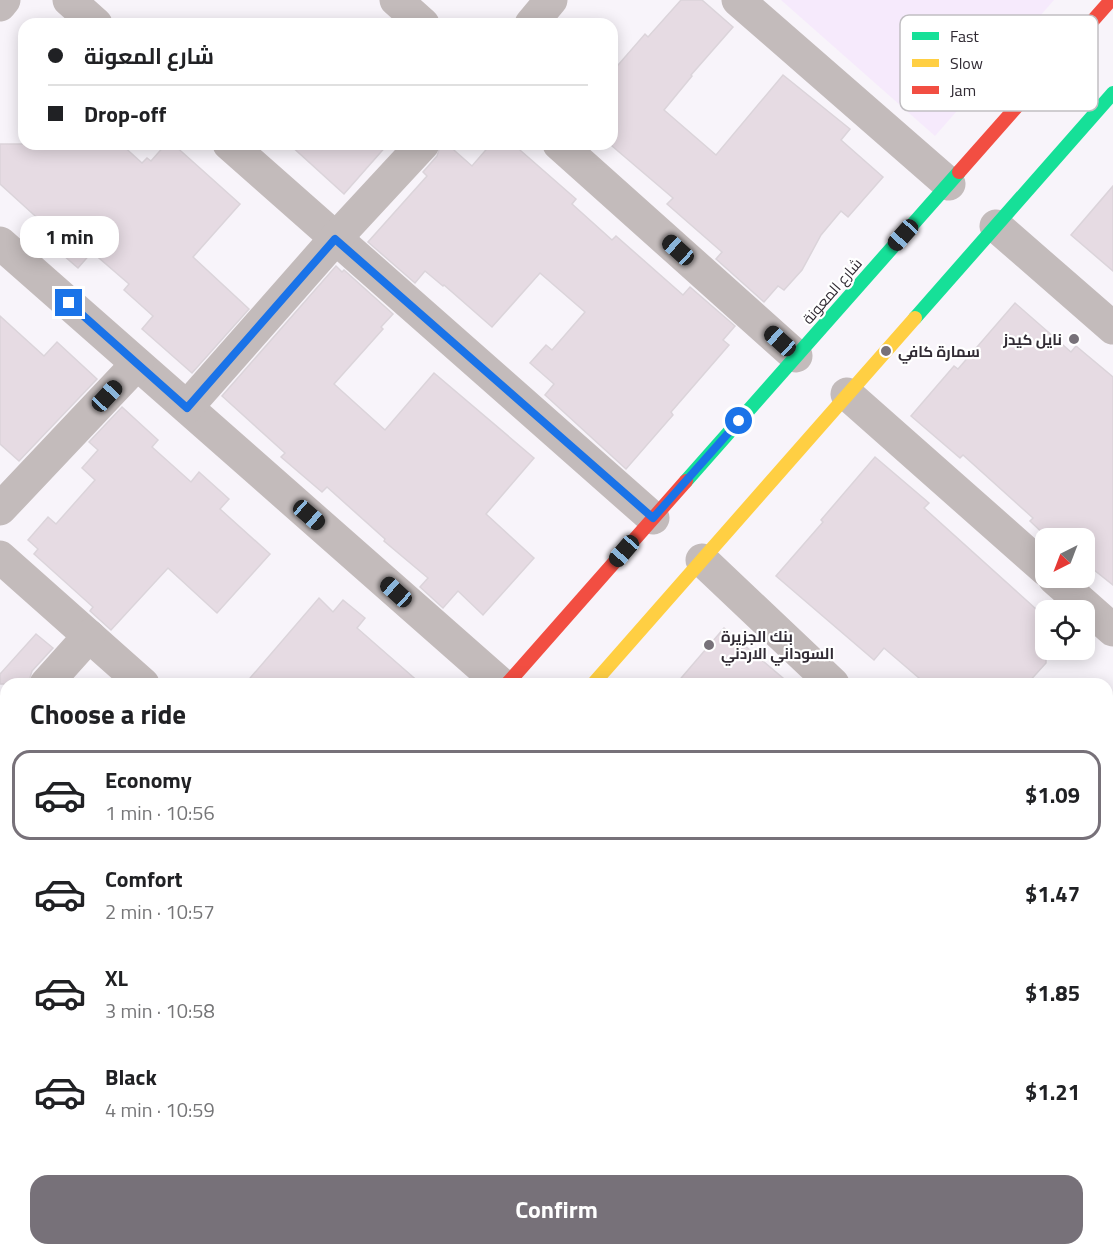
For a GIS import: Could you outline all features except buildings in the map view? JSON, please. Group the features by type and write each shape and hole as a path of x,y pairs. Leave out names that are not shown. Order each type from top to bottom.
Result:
{"main road":[{"name":"شارع المعونة","path":"1098,15 1111,0"},
{"path":"1098,110 1113,93"},
{"name":"شارع المعونة","path":"512,678 1013,111"},
{"path":"598,678 1097,111"}],"street":[{"path":"0,5 4,0"},
{"path":"69,0 89,18"},
{"path":"396,0 416,18"},
{"path":"536,18 551,0"},
{"path":"738,0 949,184"},
{"path":"236,150 653,518"},
{"path":"187,408 335,239 417,150"},
{"path":"566,150 796,356"},
{"path":"996,226 1113,328"},
{"path":"0,243 494,678"},
{"path":"0,509 137,363"},
{"path":"848,394 1035,560"},
{"path":"0,557 136,678"},
{"path":"702,560 827,678"},
{"path":"1065,588 1113,630"},
{"path":"51,678 89,636"}],"shaded area":[{"path":"781,0 1054,0 1041,15 900,15 900,105"},
{"path":"907,111 957,111 935,136"}],"traffic: fast":[{"path":"1098,110 1113,93"},
{"path":"915,318 1097,111"},
{"path":"686,481 959,172"}],"traffic: slow":[{"path":"598,678 915,318"}],"traffic: jam":[{"path":"1098,15 1111,0"},
{"path":"959,172 1013,111"},
{"path":"512,678 686,481"}],"place":[{"name":"نايل كيدز","path":"1074,339"},
{"name":"سمارة كافي","path":"886,351"},
{"name":"بنك الجزيرة السوداني الاردني","path":"709,645"}],"route":[{"path":"69,303 187,408 335,239 653,518 739,421"}]}
